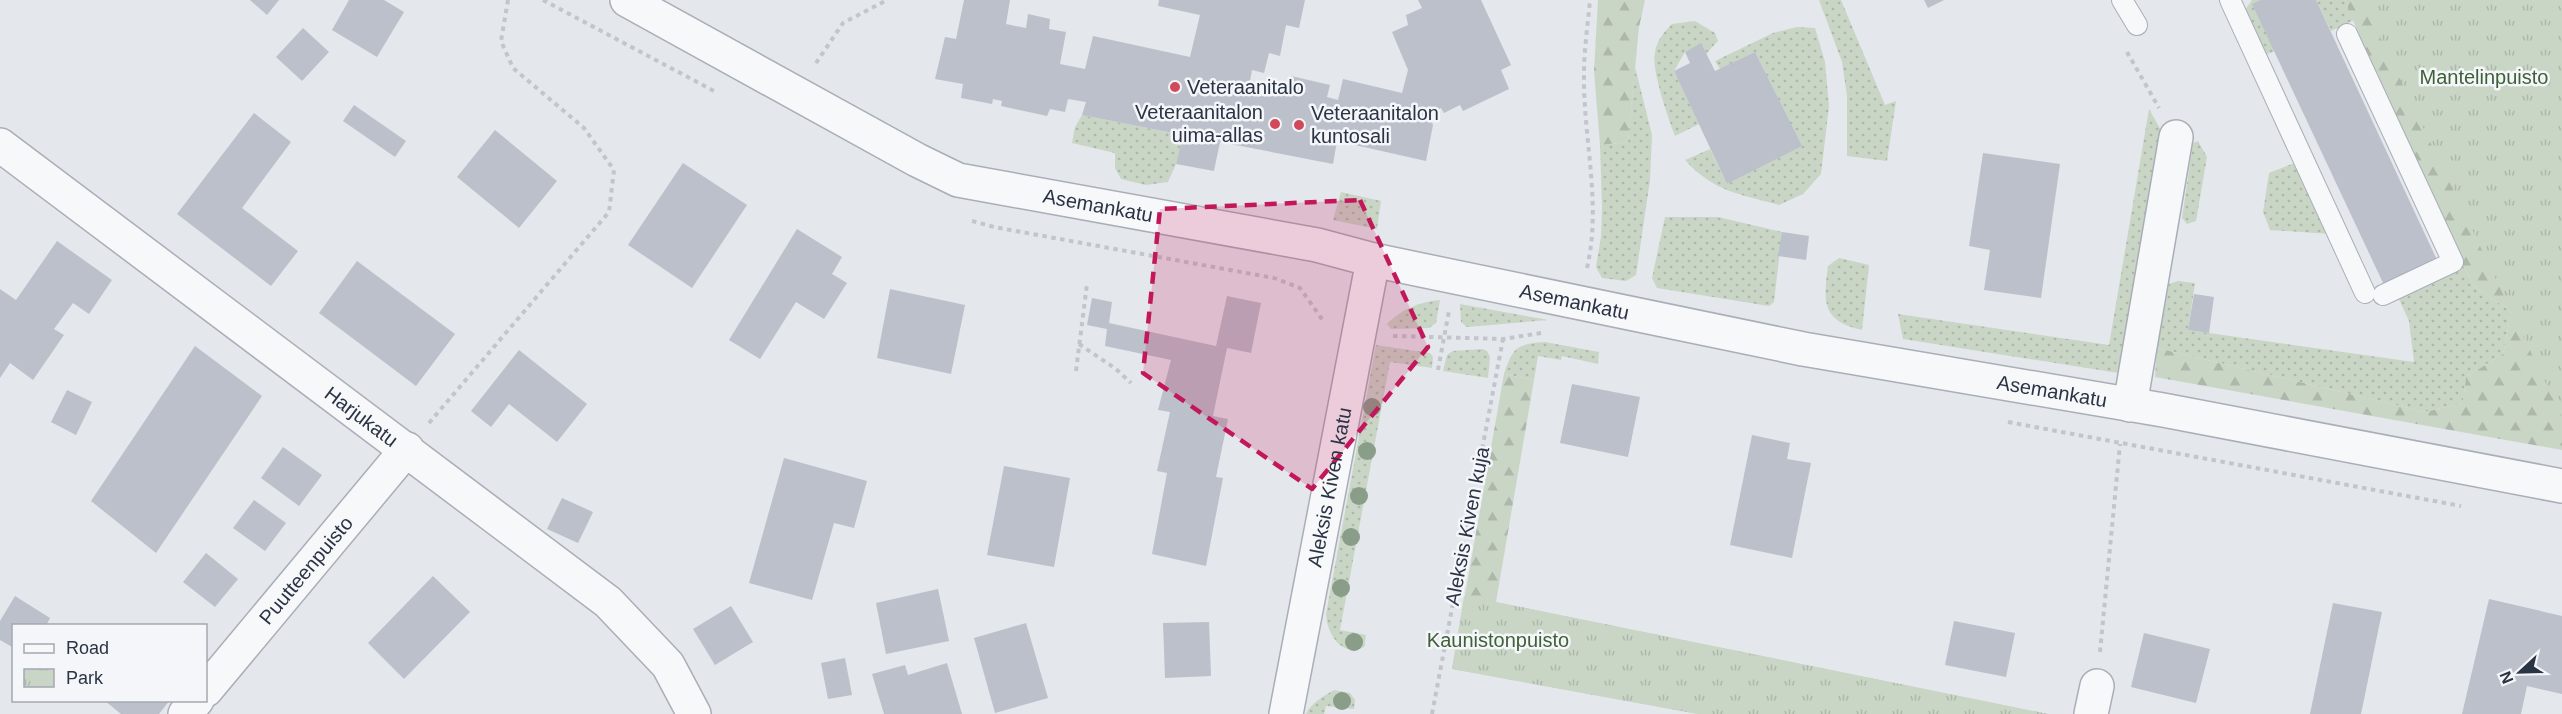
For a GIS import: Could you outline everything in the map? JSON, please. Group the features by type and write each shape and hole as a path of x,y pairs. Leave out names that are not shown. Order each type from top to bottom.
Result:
{"street":[{"name":"Asemankatu","path":"627,0 958,180 1317,245 1454,278 1803,350 2130,405 2562,486"},
{"path":"2130,405 2176,137"},
{"name":"Harjukatu","path":"4,158 407,449 608,602 668,665 694,714"},
{"name":"Aleksis Kiven katu","path":"1286,714 1373,260"},
{"name":"Puutteenpuisto","path":"207,689 407,449"},
{"path":"185,714 195,702"}],"lane":[{"path":"2122,0 2137,25"},
{"path":"2230,0 2293,144 2374,294 2452,262 2347,34"}],"path":[{"path":"407,449 609,212 614,170 584,128 513,68 501,41 508,0"},
{"path":"543,0 720,95"},
{"path":"798,94 826,46 843,23 887,0"},
{"path":"1585,278 1593,243 1584,74 1590,0"},
{"path":"2125,48 2176,137"},
{"path":"965,219 994,227 1274,278 1300,288 1325,325 1381,335 1444,338"},
{"path":"1438,370 1454,278"},
{"path":"1076,371 1087,284"},
{"name":"Aleksis Kiven kuja","path":"1432,714 1503,339 1444,338"},
{"path":"1079,344 1116,369 1131,383"},
{"path":"2094,700 2121,444"}],"highlighted area":[{"path":"1360,200 1428,347 1312,489 1143,373 1160,209"}],"green space":[{"path":"1598,0 1645,0 1639,27 1628,142 1600,145 1594,71"},
{"path":"1819,0 1841,0 1885,105 1896,101 1887,161 1847,156 1847,96 1842,62"},
{"path":"2252,0 2261,0 2275,51 2265,55 2245,10"},
{"path":"2316,0 2345,0 2354,20 2331,31"},
{"name":"Mantelinpuisto","path":"2345,0 2562,0 2562,450 2155,377 2157,348 2425,412 2463,403 2466,377 2503,354 2511,311 2475,287 2452,246 2379,84"},
{"name":"Mantelinpuisto","path":"2362,0 2562,0 2562,417"},
{"path":"1695,21 1715,33 1718,41 1706,54 1701,44 1685,52 1674,71 1699,124 1675,136 1655,70 1655,52 1661,36 1672,24"},
{"path":"1797,27 1815,28 1825,62 1829,106 1821,174 1803,194 1779,205 1717,185 1706,179 1685,160 1710,149 1727,184 1801,146 1755,52 1720,69 1715,61 1773,33"},
{"path":"1635,67 1652,135 1650,180 1636,275 1626,281 1602,278 1596,267 1601,237 1602,208 1600,145 1628,142"},
{"path":"2149,109 2162,132 2125,374 1903,339 1898,314 2109,345"},
{"path":"1082,115 1183,135 1176,164 1168,182 1146,185 1121,179 1115,168 1115,153 1072,143 1075,127"},
{"path":"2198,141 2207,157 2196,221 2187,224 2182,218 2193,143"},
{"path":"2297,162 2330,234 2270,230 2263,212 2269,173"},
{"path":"1341,192 1381,201 1377,229 1333,220"},
{"path":"1665,217 1718,217 1782,232 1774,302 1769,306 1657,288 1652,278"},
{"path":"1839,258 1869,265 1862,330 1839,321 1832,316 1828,308 1826,290 1828,266"},
{"path":"2461,262 2475,287 2511,311 2503,354 2466,377 2463,403 2425,412 2157,348 2169,284 2178,281 2195,283 2188,330 2414,362 2409,321 2398,297"},
{"path":"1440,300 1436,323 1429,328 1391,329 1387,324 1411,307"},
{"path":"1460,304 1548,320 1467,327 1461,322"},
{"path":"1545,342 1599,352 1598,364 1562,356 1561,360 1538,356 1534,380 1504,374 1510,358 1517,349 1528,344"},
{"path":"1376,345 1430,353 1433,357 1432,368 1390,362 1340,630 1366,635 1364,647 1356,650 1342,646 1332,636 1326,614"},
{"path":"1482,349 1487,351 1490,357 1488,378 1443,371 1447,355 1453,351"},
{"name":"Kaunistonpuisto","path":"1504,374 1534,380 1496,602 2048,714 1698,714 1452,669"},
{"name":"Kaunistonpuisto","path":"1464,596 2048,714 1698,714 1452,669"},
{"path":"1334,690 1350,693 1355,700 1354,709 1326,706 1324,714 1306,714 1314,703"}],"building":[{"path":"250,0 279,0 267,15"},
{"path":"349,0 384,0 404,12 377,57 332,30"},
{"name":"Veteraanitalo","path":"964,0 1010,0 1006,24 1026,28 1028,14 1050,19 1049,29 1066,32 1060,64 1085,69 1093,36 1190,57 1200,15 1158,6 1159,0 1305,0 1299,28 1286,25 1280,56 1269,53 1264,73 1252,70 1250,81 1289,88 1291,76 1330,85 1327,97 1338,100 1343,79 1402,93 1408,70 1392,32 1408,25 1406,15 1422,8 1418,0 1481,0 1511,65 1501,70 1509,89 1463,111 1460,105 1444,113 1441,108 1428,114 1433,125 1426,161 1337,141 1333,164 1220,142 1214,171 1176,164 1183,135 1082,115 1086,102 1068,99 1065,112 1050,109 1047,116 1001,106 1002,101 993,99 992,104 961,98 963,84 935,79 945,37 956,39"},
{"path":"1924,0 1944,0 1928,8"},
{"path":"2261,0 2316,0 2437,260 2384,285 2252,4"},
{"path":"303,28 329,52 302,81 276,57"},
{"path":"1701,43 1715,71 1755,52 1802,146 1727,184 1674,71 1690,63 1685,52"},
{"path":"354,105 406,141 395,157 343,121"},
{"path":"254,113 291,142 242,208 298,251 271,286 177,214"},
{"path":"495,130 557,181 519,228 457,177"},
{"path":"1983,153 2060,164 2041,298 1984,290 1990,250 1969,246"},
{"path":"683,163 747,205 692,288 628,245"},
{"path":"797,229 842,257 832,274 847,283 824,319 796,302 760,359 729,340"},
{"path":"1782,232 1809,236 1806,260 1778,256"},
{"path":"57,241 112,280 89,314 73,303 54,329 64,335 33,380 10,363 0,378 0,289 16,300"},
{"path":"357,261 455,334 416,386 319,313"},
{"path":"890,289 965,305 951,374 877,358"},
{"path":"2194,294 2214,297 2209,333 2188,330"},
{"path":"1227,296 1261,303 1251,353 1227,348 1213,416 1228,419 1216,477 1223,478 1206,566 1152,554 1167,473 1157,471 1170,412 1158,410 1171,360 1105,346 1107,329 1087,325 1092,298 1112,302 1109,323 1216,346"},
{"path":"195,346 262,396 156,553 91,501"},
{"path":"519,350 587,404 557,442 509,404 491,427 471,411"},
{"path":"1572,384 1640,397 1628,457 1560,443"},
{"path":"67,390 92,402 76,435 51,422"},
{"path":"1752,435 1790,443 1787,459 1811,463 1792,558 1730,545"},
{"path":"283,447 322,475 299,506 261,478"},
{"path":"784,458 867,481 854,528 834,523 812,600 749,583"},
{"path":"1004,466 1070,478 1054,567 987,555"},
{"path":"562,498 593,512 578,543 547,529"},
{"path":"254,500 286,523 265,551 233,528"},
{"path":"206,553 238,579 215,607 183,582"},
{"path":"433,576 470,612 404,679 368,643"},
{"path":"938,589 949,641 886,654 876,603"},
{"path":"15,596 50,618 47,624 12,624 12,647 0,640 0,621"},
{"path":"2489,599 2562,616 2562,694 2527,686 2521,714 2462,714"},
{"path":"2333,603 2382,612 2361,714 2310,714"},
{"path":"731,606 753,642 715,665 693,629"},
{"path":"1954,621 2015,633 2006,677 1945,665"},
{"path":"1209,622 1211,676 1165,678 1163,623"},
{"path":"1026,623 1048,698 995,713 974,638"},
{"path":"2144,633 2210,649 2196,703 2131,687"},
{"path":"845,658 852,695 828,699 821,663"},
{"path":"947,663 962,714 884,714 872,674 905,665 908,675"},
{"path":"106,702 168,702 159,714 121,714"}],"place":[{"name":"Veteraanitalo","path":"1175,87"},
{"name":"Veteraanitalon uima-allas","path":"1275,124"},
{"name":"Veteraanitalon kuntosali","path":"1299,125"}]}
